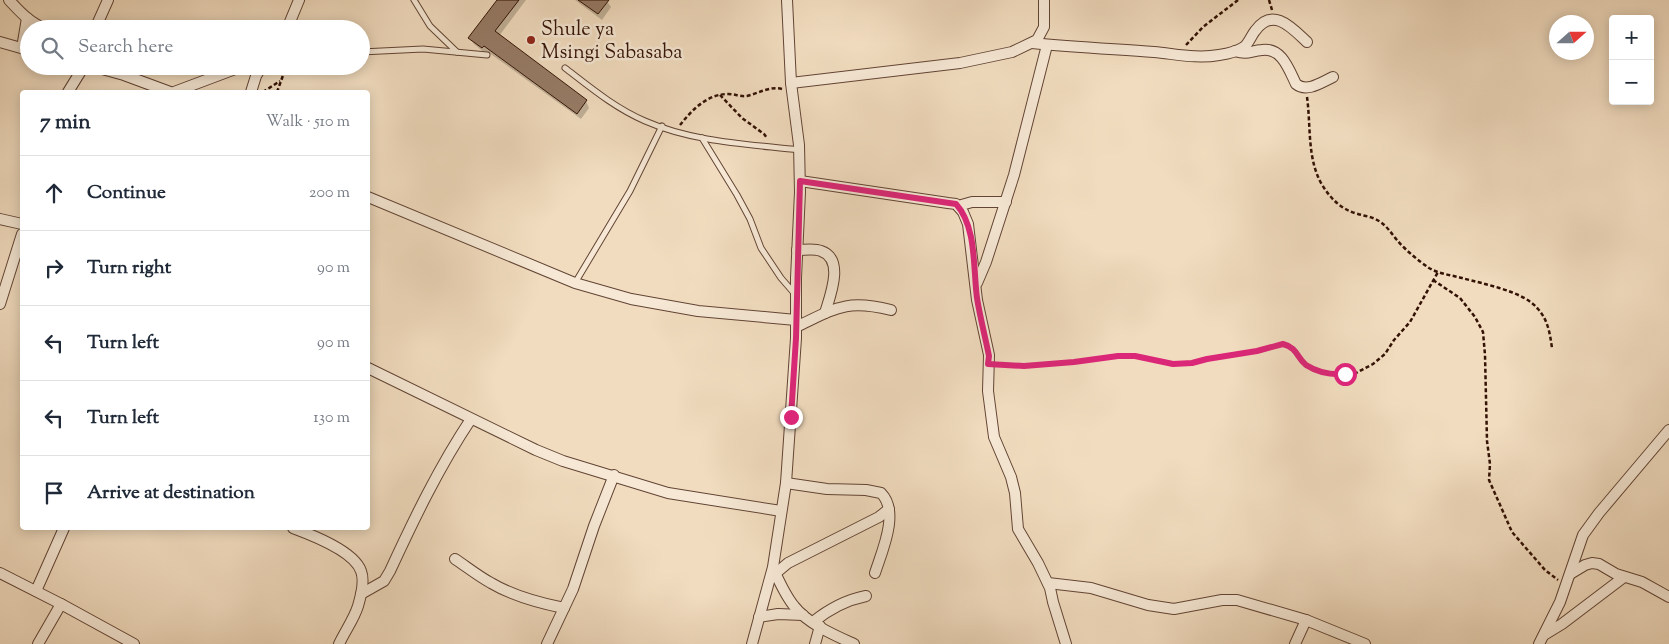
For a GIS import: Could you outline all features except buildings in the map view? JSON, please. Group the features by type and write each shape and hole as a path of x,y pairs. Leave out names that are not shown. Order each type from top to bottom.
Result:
{"street":[{"path":"9,0 30,20"},
{"path":"99,20 108,0"},
{"path":"291,20 299,0"},
{"path":"752,644 774,570 786,483 796,323 800,181 787,0"},
{"path":"792,88 960,63 1012,52 1037,40 1044,27 1044,0"},
{"path":"1032,43 1193,57 1218,56 1235,51 1246,45 1255,29 1266,20 1275,19 1283,21 1307,42"},
{"path":"0,42 20,48"},
{"path":"976,285 986,262 1006,202 1027,130 1047,45"},
{"path":"1235,51 1244,54 1271,50 1284,59 1299,87 1306,88 1333,77"},
{"path":"69,90 78,75"},
{"path":"127,75 165,90"},
{"path":"179,90 219,75"},
{"path":"252,90 258,75"},
{"path":"800,181 958,206 972,202 1006,202"},
{"path":"370,198 575,283 631,299 698,311 796,323 835,308 853,304 870,305 891,310"},
{"path":"958,206 968,224 977,300 989,356 988,392 994,437 1011,477 1015,493 1018,530 1048,583 1066,644"},
{"path":"0,219 20,224"},
{"path":"0,304 20,240"},
{"path":"797,250 818,250 825,252 831,258 835,273 825,313"},
{"path":"370,369 470,419 563,461 668,493 781,511"},
{"path":"361,594 384,581 428,490 470,419"},
{"path":"1542,640 1566,587 1583,535 1598,512 1669,430"},
{"path":"547,644 573,589 594,526 614,476"},
{"path":"786,483 827,489 874,491 884,496 888,501 889,509 887,534 875,573"},
{"path":"774,570 879,517 889,509"},
{"path":"36,591 63,530"},
{"path":"297,530 337,548 352,558 361,571 363,584 358,607 339,644"},
{"path":"455,559 491,584 533,601 564,608"},
{"path":"1570,574 1585,565 1599,564 1616,574 1642,582 1669,596"},
{"path":"774,570 795,608 812,621 854,644"},
{"path":"0,573 134,644"},
{"path":"1542,640 1624,577"},
{"path":"1048,583 1091,588 1148,605 1174,609 1222,600 1237,600 1306,620 1365,644"},
{"path":"812,621 843,603 866,596"},
{"path":"38,644 61,604"},
{"path":"759,617 788,613 812,621"},
{"path":"1295,644 1306,620"},
{"path":"812,621 815,644"}],"lane":[{"path":"414,0 430,26 458,52"},
{"path":"370,52 423,49 487,55"},
{"path":"565,68 608,101 645,121 702,138 799,150"},
{"path":"575,283 630,191 662,126"},
{"path":"702,138 750,219 766,257 796,295"}],"path":[{"path":"1178,55 1203,27 1238,0"},
{"path":"278,90 283,75"},
{"path":"266,90 282,80"},
{"path":"675,131 692,111 706,100 720,95 744,96 765,90 792,88"},
{"path":"1306,88 1312,157 1316,171 1328,194 1336,203 1345,209 1378,220 1388,228 1404,247 1430,268 1518,295 1537,308 1544,317 1550,333 1552,348"},
{"path":"720,95 742,118 764,134 771,147"},
{"path":"988,364 1024,366 1118,356 1135,356 1173,364 1182,364 1257,351 1283,344 1294,349 1306,365 1334,375 1356,373 1386,354 1394,340 1410,322 1438,272"},
{"path":"1433,280 1460,298 1475,317 1483,332 1487,441 1490,464 1489,480 1499,505 1512,532 1545,570 1566,587"}],"place":[{"name":"Shule ya Msingi Sabasaba","path":"531,40"}],"route":[{"path":"791,417 796,338 796,278 800,181 863,192 956,204 963,212 968,224 977,300 989,356 988,364 1024,366 1118,356 1135,356 1173,364 1192,363 1257,351 1283,344 1294,349 1306,365 1334,375 1345,374"}]}
